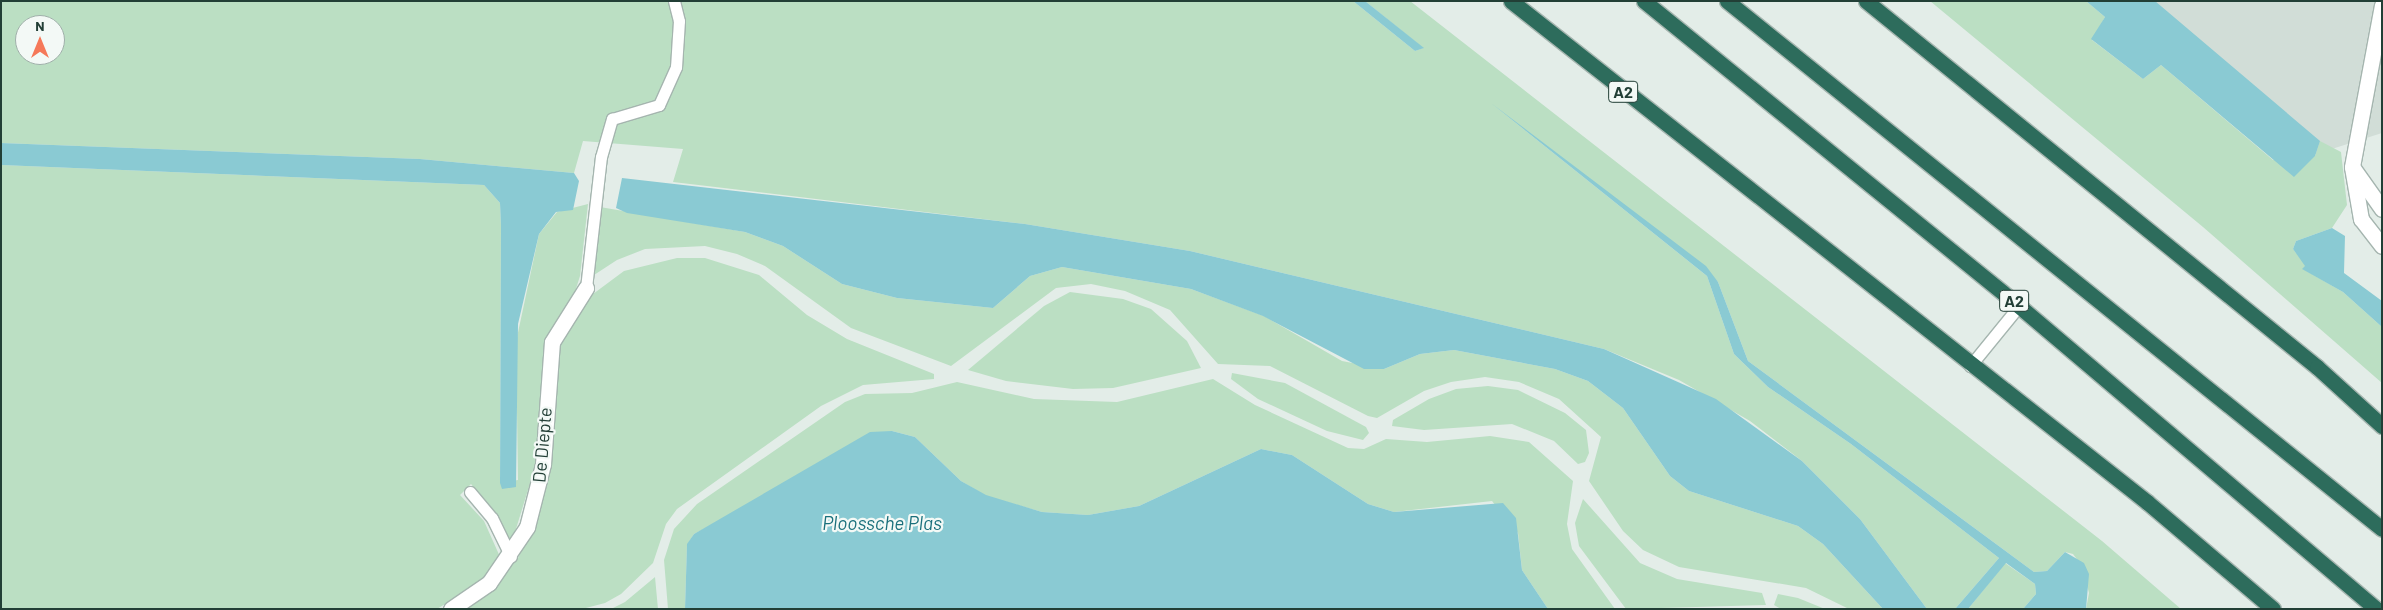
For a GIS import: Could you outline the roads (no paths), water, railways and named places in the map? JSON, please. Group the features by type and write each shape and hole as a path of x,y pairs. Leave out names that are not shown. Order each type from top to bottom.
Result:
{"highway":[{"name":"A2","path":"1511,1 1970,366 2148,502 2273,609"},
{"name":"A2","path":"1644,1 2019,306 2376,609"},
{"path":"1727,1 2382,529"},
{"path":"1866,1 2317,367 2382,426"}],"street":[{"path":"2382,5 2352,166 2361,219 2382,246"},
{"path":"2352,166 2382,209"},
{"name":"De Diepte","path":"451,609 489,583 511,557 527,527 543,464 552,342 586,288"}],"lane":[{"path":"586,288 601,157 612,119 659,105 676,67 679,21 674,1"},
{"path":"1970,366 2019,306"},
{"path":"470,492 492,518 511,557"}],"water":[{"path":"1353,1 1365,1 1424,48 1415,51"},
{"path":"2086,1 2155,1 2320,141 2315,156 2294,177 2161,65 2143,79 2091,39 2105,17"},
{"path":"1491,103 1706,266 1718,282 1748,361 2034,572 2047,571 2065,552 2084,563 2089,574 2086,609 2023,609 2036,594 2035,584 2006,563 1968,609 1955,609 1999,558 1851,444 1768,387 1734,354 1707,276"},
{"path":"1,143 420,159 574,173 579,181 573,210 556,212 539,234 518,324 516,487 502,489 500,483 500,203 484,185 1,165"},
{"path":"622,178 1025,224 1190,251 1604,349 1716,399 1802,461 1860,519 1927,609 1883,609 1823,544 1798,526 1689,491 1670,476 1623,408 1588,381 1555,369 1454,350 1420,354 1384,369 1364,369 1263,316 1191,289 1062,267 1030,276 993,308 897,298 842,284 783,246 745,232 627,213 616,208"},
{"path":"2332,228 2345,236 2344,273 2382,301 2382,327 2343,292 2302,269 2305,266 2293,249 2296,241"},
{"name":"Ploossche Plas","path":"892,431 915,437 961,481 986,495 1042,512 1088,515 1139,506 1261,449 1292,455 1368,504 1394,512 1503,503 1516,518 1522,570 1548,609 685,609 687,544 694,534 870,432"}]}
